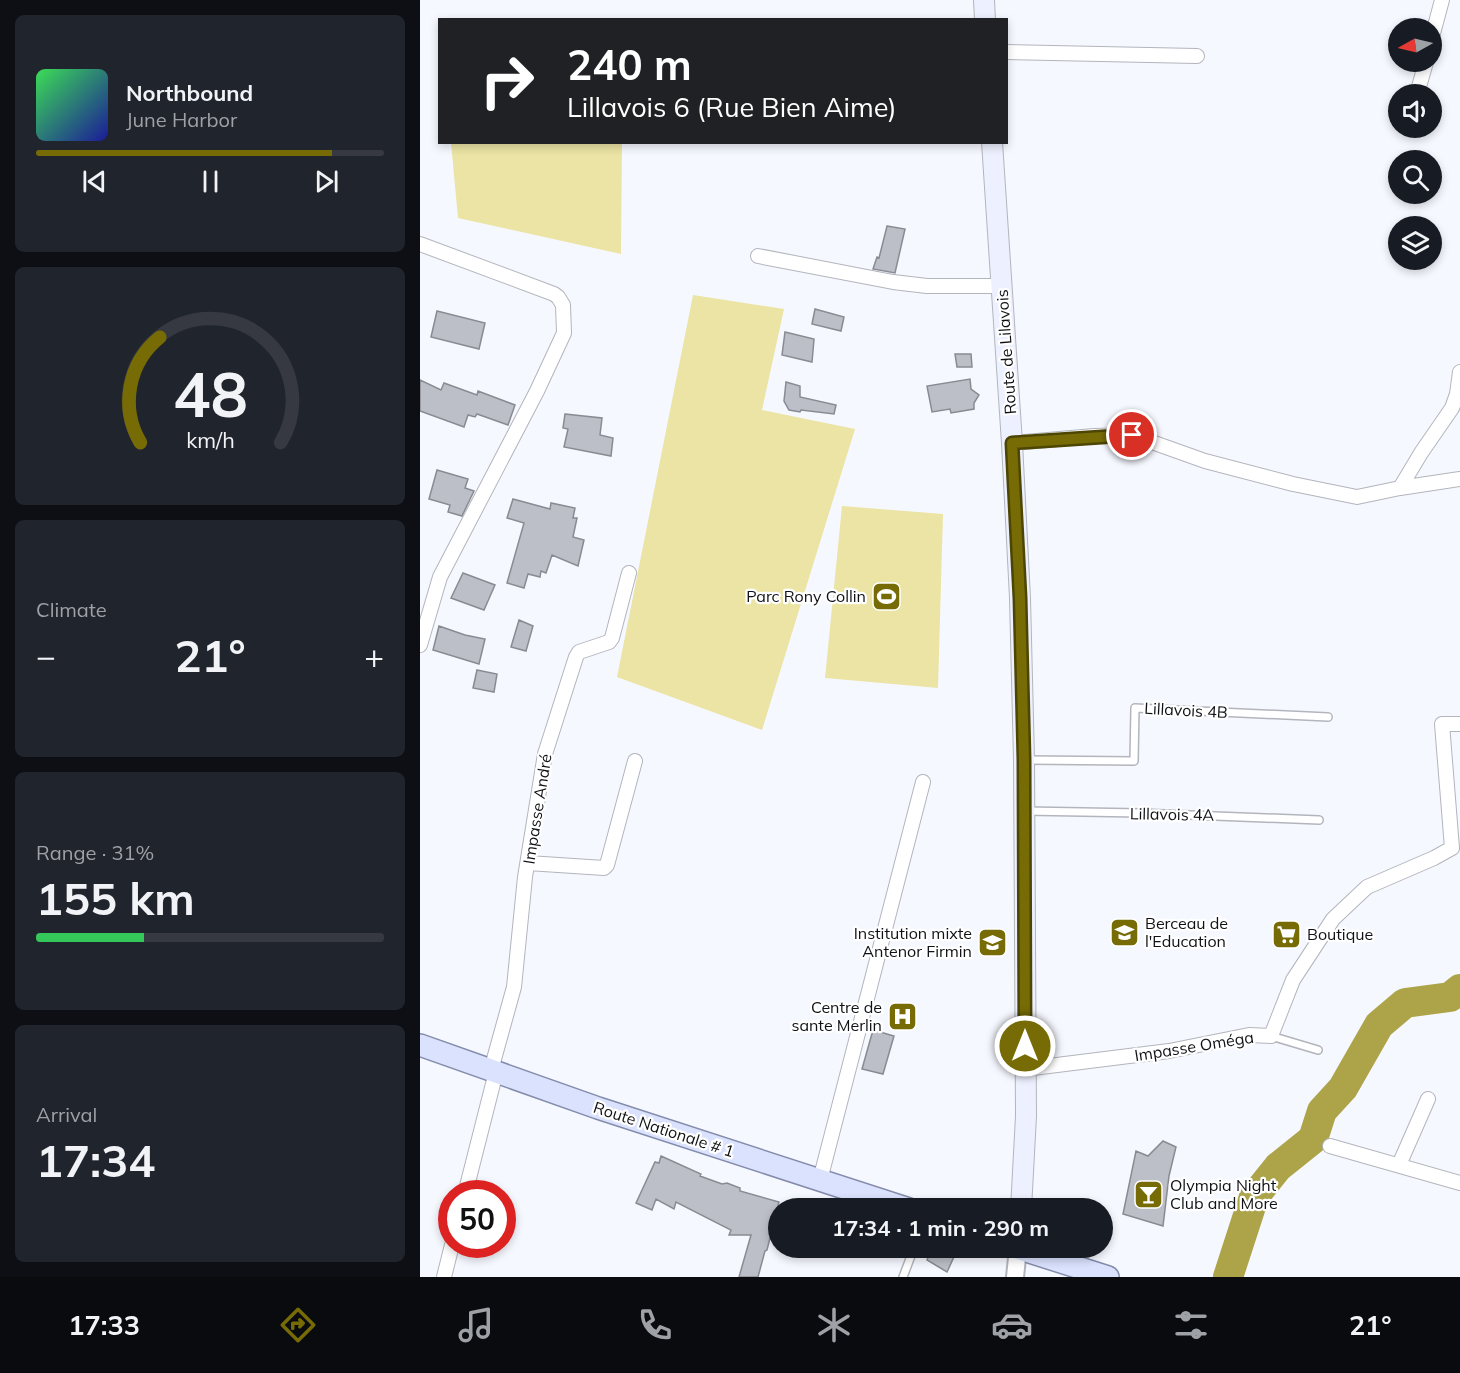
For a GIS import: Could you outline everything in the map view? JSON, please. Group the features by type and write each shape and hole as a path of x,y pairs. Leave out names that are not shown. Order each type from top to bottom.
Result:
{"main road":[{"path":"984,0 985,18"},
{"name":"Route de Lilavois","path":"992,144 1020,598 1025,812 1026,1116 1022,1198"},
{"name":"Route Nationale # 1","path":"420,1045 598,1108 875,1198"},
{"path":"1049,1258 1108,1277"}],"street":[{"path":"1437,18 1442,0"},
{"path":"1008,52 1197,56"},
{"path":"420,244 554,294 563,305 564,333 440,577 420,645"},
{"path":"758,256 916,285 1001,286"},
{"path":"1400,488 1452,408 1457,394 1460,372"},
{"path":"1012,443 1132,435 1205,461 1293,484 1357,497 1460,479"},
{"name":"Impasse André","path":"468,1180 514,987 528,862 544,754 576,657 579,652 609,642 612,638 629,573"},
{"name":"Impasse Oméga","path":"1025,1069 1169,1051 1249,1035 1271,1036 1293,980 1333,919 1367,887 1456,847 1442,724 1460,724"},
{"path":"528,862 604,868 607,866 635,761"},
{"path":"820,1180 923,782"},
{"path":"1399,1165 1428,1099"},
{"path":"1330,1146 1460,1183"},
{"path":"444,1277 449,1258"},
{"path":"1015,1277 1017,1258"}],"lane":[{"name":"Lillavois 4B","path":"1024,760 1134,761 1135,708 1328,717"},
{"name":"Lillavois 4A","path":"1025,812 1152,813 1319,820"},
{"path":"1271,1036 1318,1050"},
{"path":"903,1277 910,1258"}],"shaded area":[{"path":"451,144 622,144 621,254 458,218"},
{"path":"693,295 784,309 762,410 855,429 762,730 617,677"},
{"name":"Parc Rony Collin","path":"842,506 943,514 938,688 825,678"}],"building":[{"path":"887,226 905,229 895,273 873,269 877,257 879,258"},
{"path":"815,309 844,317 841,331 812,324"},
{"path":"437,311 485,323 479,349 431,337"},
{"path":"785,332 814,339 812,362 782,355"},
{"path":"955,354 971,354 972,367 957,367"},
{"path":"970,379 971,389 979,395 974,403 974,409 951,413 950,409 932,412 927,386"},
{"path":"420,380 441,390 444,383 477,395 478,391 515,405 508,425 477,414 475,417 468,415 464,427 420,411"},
{"path":"786,382 800,386 800,397 836,405 834,414 789,410 784,401"},
{"path":"565,414 602,418 600,435 613,438 611,456 564,447 568,429 563,428"},
{"path":"437,470 468,479 465,488 474,491 462,516 448,512 450,505 429,499"},
{"path":"513,499 550,509 551,503 575,508 573,518 577,518 573,537 584,540 578,566 552,555 546,573 541,571 540,577 528,574 524,588 507,583 524,523 507,518"},
{"path":"463,573 495,585 484,610 451,598"},
{"path":"519,620 533,626 526,651 511,647"},
{"path":"439,626 485,639 479,664 433,650"},
{"path":"477,670 497,674 494,692 473,688"},
{"path":"873,1030 894,1036 883,1074 862,1069"},
{"path":"1163,1141 1176,1147 1169,1176 1163,1226 1123,1214 1136,1151 1148,1156"},
{"path":"661,1156 701,1174 700,1176 722,1184 727,1183 740,1188 740,1191 768,1199 768,1246 758,1277 739,1277 751,1235 729,1235 731,1230 676,1202 674,1209 656,1199 652,1210 636,1203 655,1162 659,1163"},
{"path":"928,1258 953,1258 947,1272 927,1260"}],"waterway":[{"path":"1228,1277 1254,1197 1278,1167 1313,1139 1322,1111 1343,1088 1379,1025 1405,1003 1450,997 1460,989"}],"place":[{"name":"Parc Rony Collin","path":"887,596"},
{"name":"Berceau de l'Education","path":"1124,932"},
{"name":"Boutique","path":"1286,934"},
{"name":"Institution mixte Antenor Firmin","path":"993,942"},
{"name":"Centre de sante Merlin","path":"903,1016"},
{"name":"Olympia Night Club and More","path":"1149,1194"}],"route":[{"path":"1025,1046 1024,760 1020,598 1012,443 1132,435"}]}
